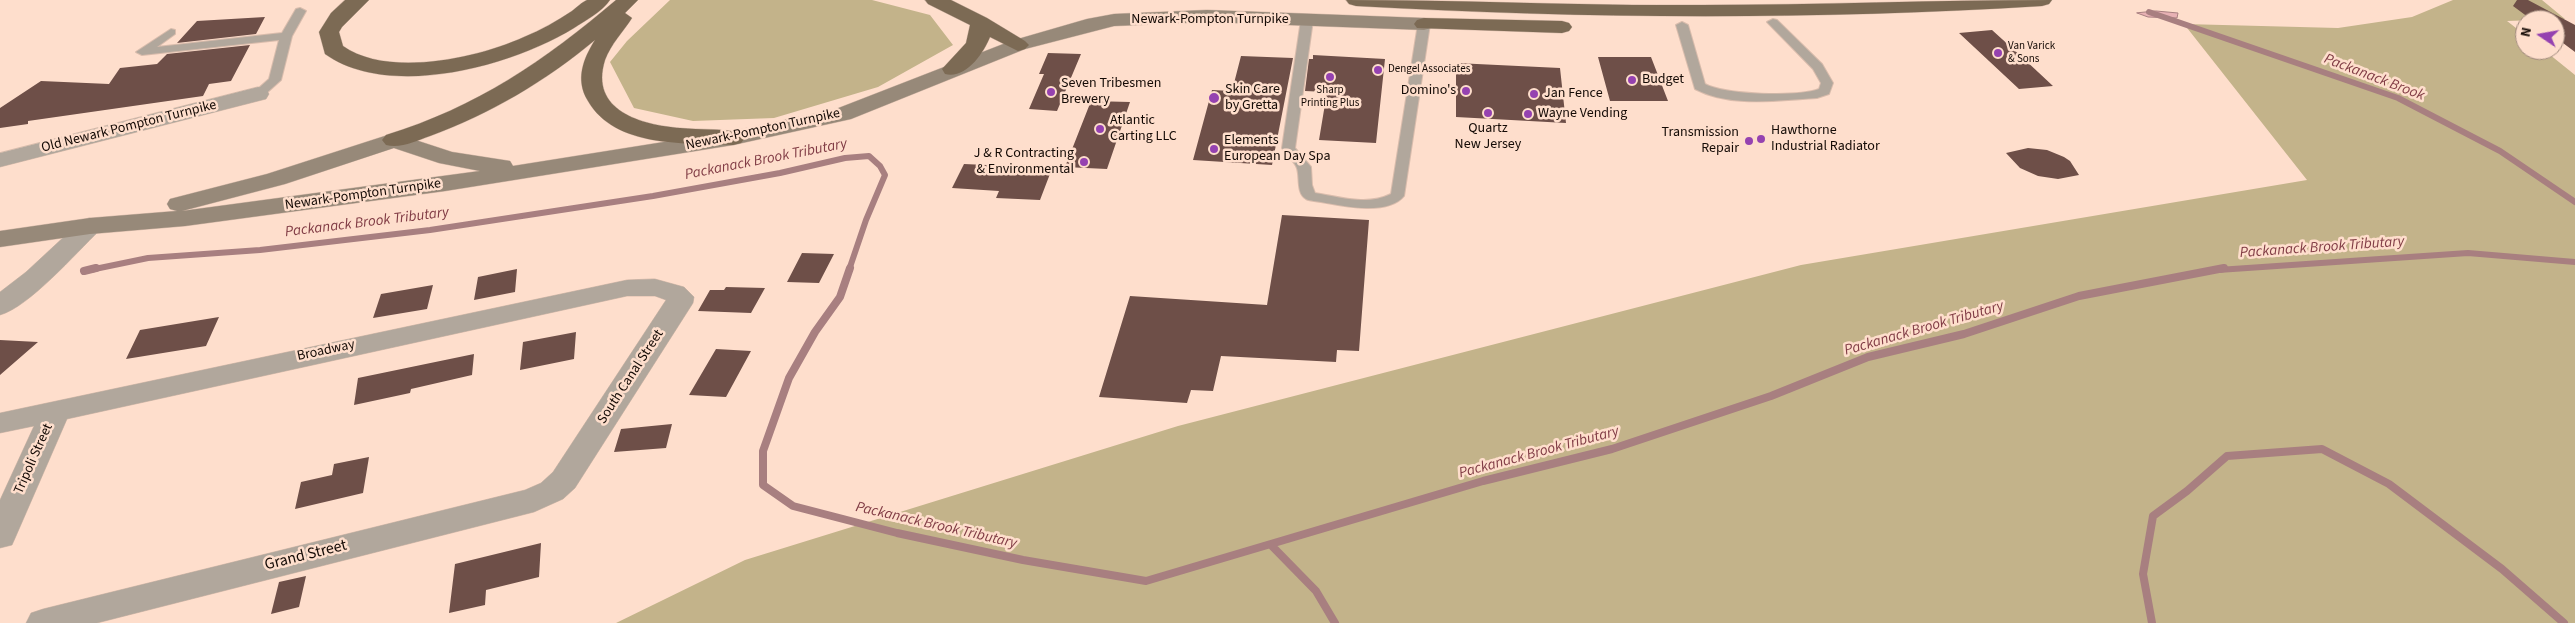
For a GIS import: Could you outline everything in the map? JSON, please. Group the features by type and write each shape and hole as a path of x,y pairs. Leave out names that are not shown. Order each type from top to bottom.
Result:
{"highway":[{"path":"359,0 333,23 329,32 333,49 354,62 368,66 420,68 477,60 518,47 566,24 602,0"},
{"path":"394,140 416,122 480,91 519,68 564,35 602,0"},
{"path":"394,140 431,130 505,92 564,54 628,0"},
{"path":"637,0 613,29 599,53 590,76 594,95 607,112 628,124 658,132 733,138"},
{"path":"935,0 980,22 1018,45"},
{"path":"1356,0 1536,9 1676,11 1883,8 2042,0"},
{"path":"1424,24 1524,28 1773,22 1901,16 1955,11 2017,2"},
{"path":"953,69 973,50 981,34 980,22"}],"main road":[{"name":"Newark-Pompton Turnpike","path":"0,239 90,226 214,215 445,184 733,138 843,114 953,69 1018,45 1087,25 1142,18 1207,16 1424,24"},
{"path":"394,140 447,158 480,164 537,168"},
{"name":"Newark-Pompton Turnpike","path":"90,226 276,179 394,140"}],"street":[{"name":"Old Newark Pompton Turnpike","path":"0,160 258,94"},
{"path":"0,306 35,278 90,226"},
{"name":"Broadway","path":"0,423 627,288 653,288"},
{"name":"South Canal Street","path":"564,480 679,304 680,296 674,291 653,288"},
{"name":"Tripoli Street","path":"0,536 56,410"},
{"name":"Grand Street","path":"43,623 534,500 552,491 564,480"}],"lane":[{"path":"258,94 275,80 286,36 300,10"},
{"path":"1306,20 1288,148 1304,167 1305,185 1310,196 1370,205 1386,203 1398,196 1424,24"},
{"path":"1682,25 1699,86 1707,91 1722,96 1817,94 1825,91 1827,83 1818,67 1773,22"},
{"path":"171,32 142,52 286,36"}],"shaded area":[{"path":"670,0 872,0 930,15 953,45 878,87 774,118 693,121 634,108 610,62 627,41"},
{"path":"2453,0 2542,0 2554,10 2515,10 2515,21 2507,21 2515,27 2515,60 2556,60 2575,75 2575,623 616,623 745,560 1178,426 1801,265 2307,180 2184,24 2338,28 2412,17"},
{"path":"2156,11 2178,13 2177,18 2148,17 2137,13"}],"building":[{"path":"2517,0 2528,0 2547,10 2518,10 2513,6"},
{"path":"265,17 256,34 177,43 197,21"},
{"path":"2565,20 2575,25 2575,52 2565,44"},
{"name":"Van Varick & Sons","path":"1992,30 2053,86 2019,89 1959,33"},
{"path":"250,45 231,81 209,84 203,96 28,121 28,124 0,128 0,108 41,81 109,84 120,68 157,64 167,54"},
{"name":"Seven Tribesmen Brewery","path":"1048,53 1081,54 1057,111 1029,109 1044,74 1039,74"},
{"path":"1313,55 1385,59 1376,143 1319,140 1327,92 1305,91 1309,59 1313,59"},
{"path":"1241,56 1293,58 1272,165 1193,160 1212,90 1232,91"},
{"name":"Budget","path":"1598,57 1651,57 1668,101 1610,101"},
{"path":"1456,63 1560,68 1566,123 1456,117"},
{"name":"Atlantic Carting LLC","path":"1091,101 1130,102 1107,169 1065,167"},
{"path":"2028,148 2047,150 2064,157 2070,161 2079,175 2058,179 2038,176 2020,168 2006,153"},
{"path":"964,164 1053,166 1040,200 996,198 999,191 952,188"},
{"path":"1282,215 1369,220 1359,351 1337,350 1336,362 1221,356 1213,391 1191,390 1187,403 1099,397 1130,296 1267,305"},
{"path":"802,253 834,254 819,283 787,282"},
{"path":"517,269 515,292 474,300 478,277"},
{"path":"433,285 427,309 373,318 381,294"},
{"path":"726,287 765,288 751,313 698,311 710,290 724,290"},
{"path":"219,317 206,346 126,359 140,330"},
{"path":"576,332 574,359 520,370 523,342"},
{"path":"0,340 38,342 0,375"},
{"path":"716,349 751,351 726,397 689,395"},
{"path":"474,354 472,375 411,389 410,393 354,405 358,378"},
{"path":"672,424 666,448 614,452 621,429"},
{"path":"369,457 363,493 295,509 301,482 332,475 334,464"},
{"path":"541,543 539,577 486,590 485,605 449,613 455,564"},
{"path":"306,576 299,607 271,614 279,582"}],"waterway":[{"name":"Packanack Brook","path":"2149,12 2398,98 2500,151 2575,202"},
{"name":"Packanack Brook Tributary","path":"90,270 148,258 260,250 430,230 653,196 780,173 845,158 869,156 880,166 885,175 866,220 849,270"},
{"name":"Packanack Brook Tributary","path":"2218,270 2468,253 2575,262"},
{"name":"Packanack Brook Tributary","path":"84,271 96,268"},
{"name":"Packanack Brook Tributary","path":"850,268 840,297 815,332 789,378 763,451 763,485 793,506 897,533 1023,560 1146,581 1483,481 1612,449 1771,396 1868,357 1964,334 2079,296 2224,268"},
{"name":"Packanack Brook Tributary","path":"2152,623 2143,574 2153,516 2187,491 2227,456 2322,449 2389,484 2502,569 2564,623"},
{"name":"Packanack Brook Tributary","path":"1271,545 1316,591 1335,623"}],"place":[{"name":"Van Varick & Sons","path":"1998,53"},
{"name":"Dengel Associates","path":"1378,70"},
{"name":"Sharp Printing Plus","path":"1330,77"},
{"name":"Budget","path":"1632,80"},
{"name":"Domino's","path":"1466,91"},
{"name":"Seven Tribesmen Brewery","path":"1051,92"},
{"name":"Jan Fence","path":"1534,94"},
{"name":"Skin Care by Gretta","path":"1214,98"},
{"name":"Quartz New Jersey","path":"1488,113"},
{"name":"Wayne Vending","path":"1528,114"},
{"name":"Atlantic Carting LLC","path":"1100,129"},
{"name":"Hawthorne Industrial Radiator","path":"1761,139"},
{"name":"Transmission Repair","path":"1749,141"},
{"name":"Elements European Day Spa","path":"1214,149"},
{"name":"J & R Contracting & Environmental","path":"1084,162"}]}
